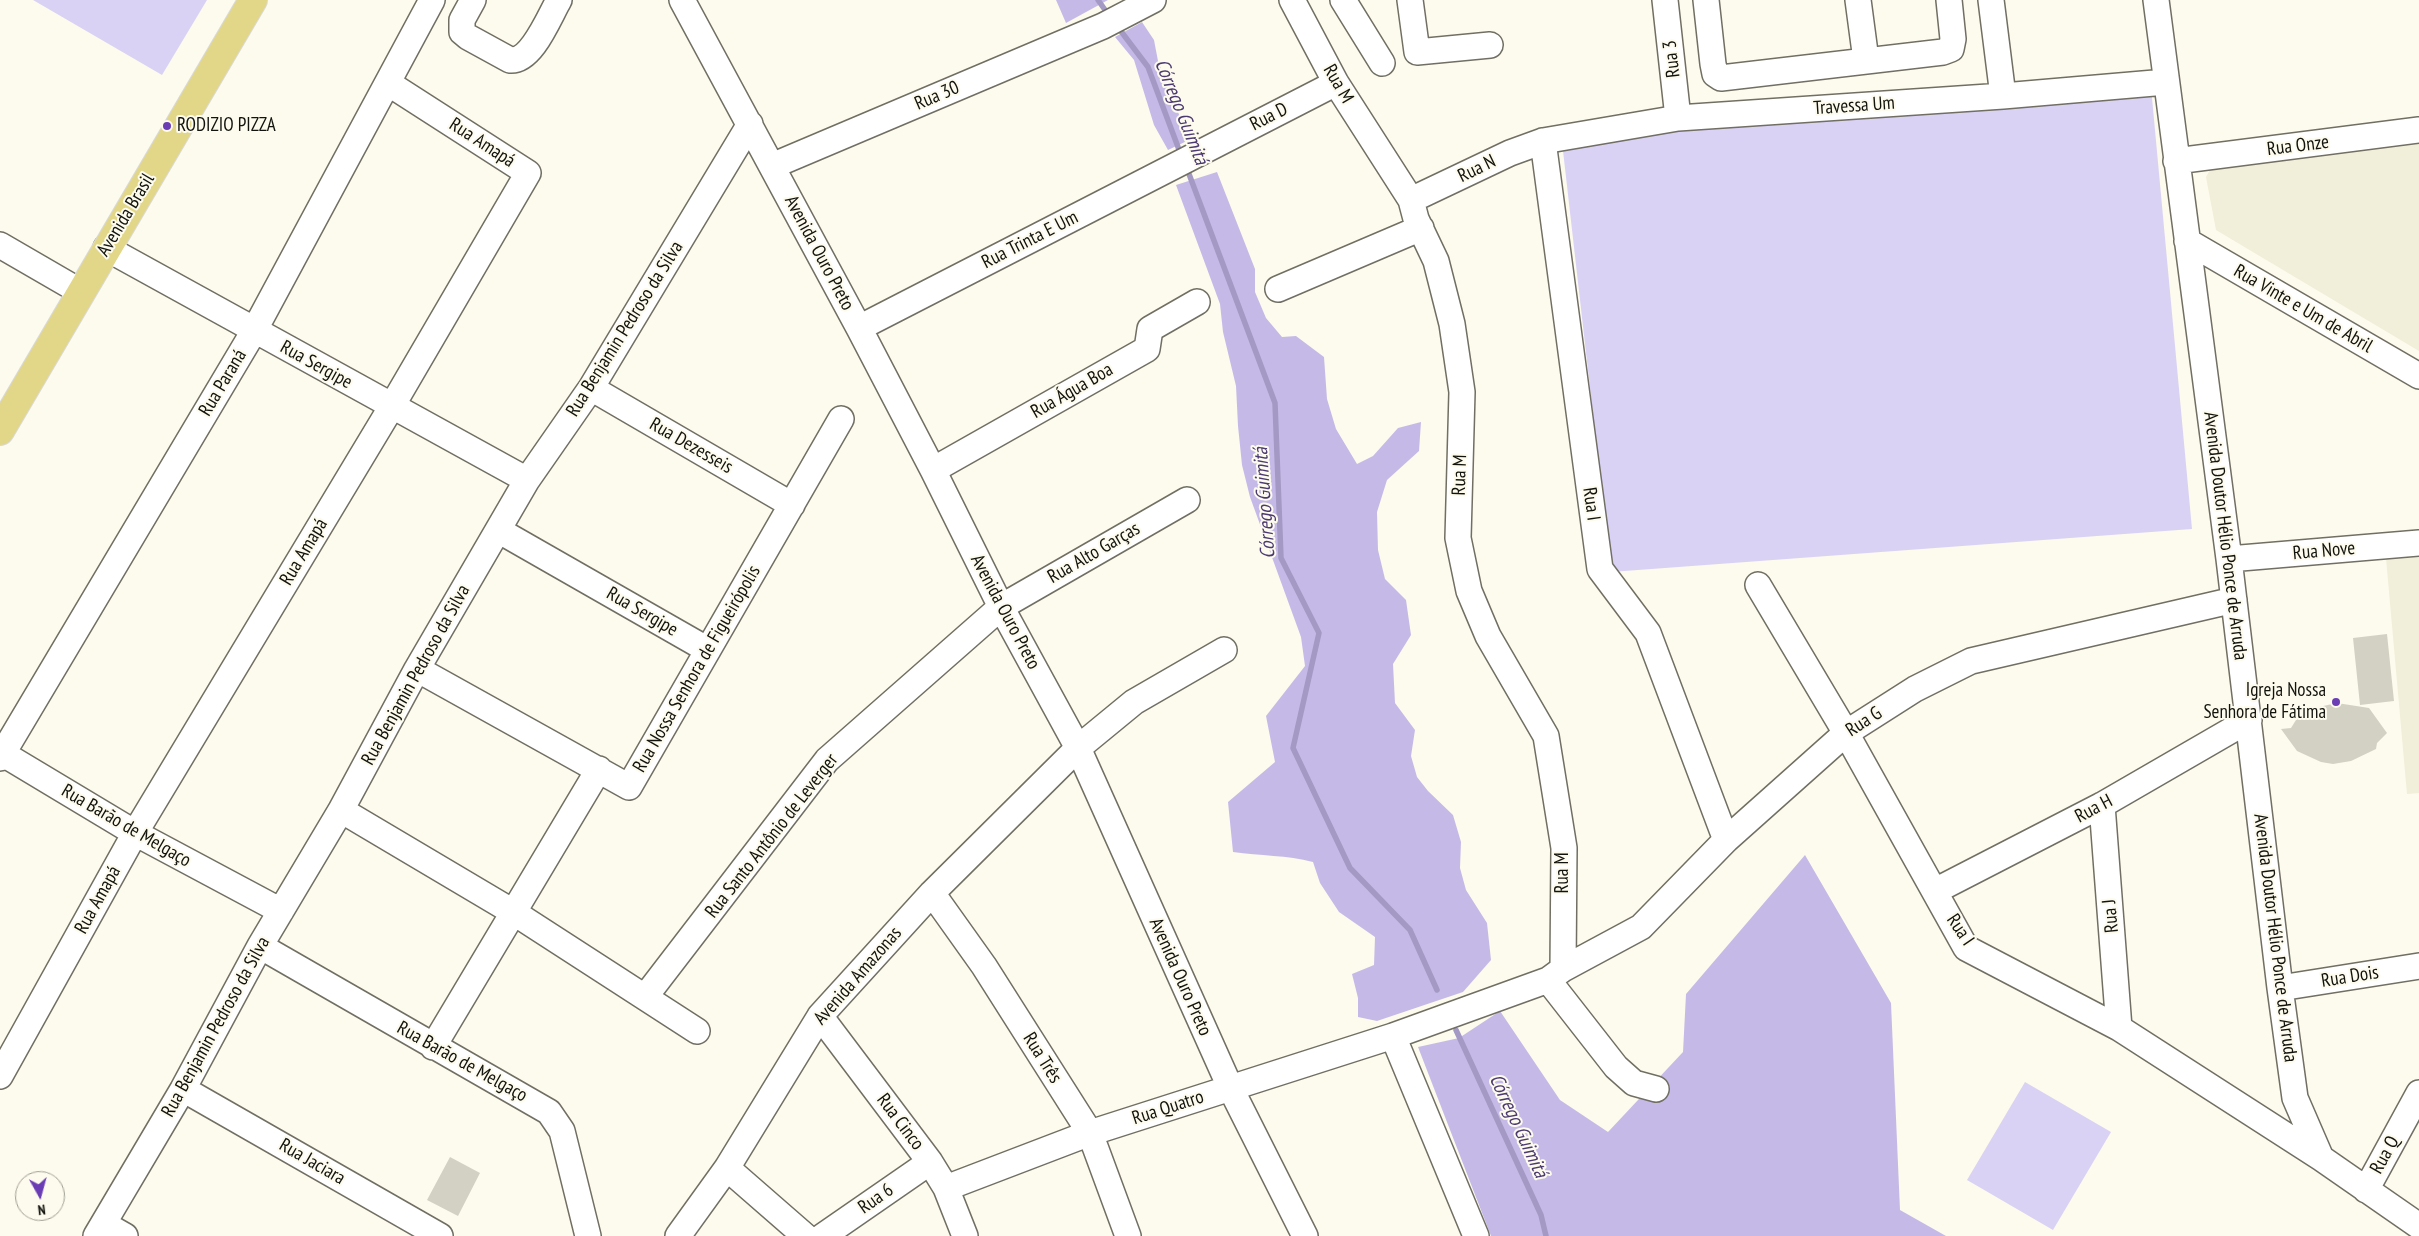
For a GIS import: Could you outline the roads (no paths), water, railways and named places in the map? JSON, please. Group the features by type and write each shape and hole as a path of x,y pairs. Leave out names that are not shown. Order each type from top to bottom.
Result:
{"main road":[{"name":"Avenida Brasil","path":"1,428 253,0"}],"street":[{"name":"Rua Paraná","path":"1,754 254,331 432,0"},
{"path":"473,0 462,20 462,32 510,60 517,61 530,51 558,0"},
{"name":"Avenida Ouro Preto","path":"682,0 859,328 933,470 1001,607 1078,748 1230,1087 1306,1236"},
{"name":"Rua M","path":"1292,0 1336,83 1411,200 1436,261 1452,324 1462,392 1458,538 1469,590 1488,636 1546,736 1564,848 1556,974"},
{"path":"1343,0 1382,64"},
{"path":"1410,0 1416,52 1490,45"},
{"name":"Rua 3","path":"1665,0 1678,118"},
{"path":"1706,0 1713,64 1716,74 1721,78 1944,52 1951,49 1953,39 1948,0"},
{"path":"1858,0 1866,60"},
{"path":"1991,0 2003,96"},
{"name":"Avenida Doutor Hélio Ponce de Arruda","path":"2156,0 2229,558 2280,988 2296,1098 2321,1158"},
{"name":"Rua 30","path":"772,166 1103,26 1141,4"},
{"name":"Travessa Um","path":"1543,142 1678,118 2003,96 2166,82"},
{"name":"Rua Amapá","path":"0,1076 135,833 392,406 528,172 388,83"},
{"name":"Rua D","path":"1201,152 1336,83"},
{"name":"Rua Benjamin Pedroso da Silva","path":"108,1232 260,946 342,810 417,669 527,480 591,388 750,124"},
{"name":"Rua Onze","path":"2176,161 2419,130"},
{"name":"Rua N","path":"1411,200 1510,153 1543,142"},
{"name":"Rua I","path":"1543,142 1600,569 1648,633 1726,840"},
{"name":"Rua Trinta E Um","path":"859,328 1201,152"},
{"path":"1278,289 1421,228"},
{"name":"Rua Vinte e Um de Abril","path":"2187,241 2419,376"},
{"path":"0,245 81,292"},
{"name":"Rua Sergipe","path":"106,248 527,480"},
{"name":"Rua Água Boa","path":"933,470 1147,349 1150,329 1197,302"},
{"name":"Rua Dezesseis","path":"591,388 792,505"},
{"name":"Rua Nossa Senhora de Figueirópolis","path":"417,669 628,787 841,419"},
{"name":"Rua Alto Garças","path":"1001,607 1187,500"},
{"name":"Rua Sergipe","path":"498,530 708,650"},
{"name":"Rua Nove","path":"2229,558 2419,543"},
{"name":"Rua I","path":"1758,585 1846,733 1966,948 2119,1028 2321,1158"},
{"name":"Rua G","path":"1556,974 1641,927 1726,840 1846,733 1915,689 1971,661 2234,600"},
{"name":"Rua Santo Antônio de Leverger","path":"646,997 827,760 1001,607"},
{"name":"Avenida Amazonas","path":"678,1236 727,1168 820,1016 932,893 1078,748 1134,702 1224,650"},
{"name":"Rua H","path":"1935,891 2102,805 2249,720"},
{"name":"Rua Barão de Melgaço","path":"1,754 135,833 280,911"},
{"path":"434,1047 599,770"},
{"name":"Rua J","path":"2102,805 2119,1028"},
{"path":"342,810 513,912 697,1031"},
{"name":"Rua Três","path":"932,893 984,966 1090,1133 1128,1236"},
{"name":"Rua Barão de Melgaço","path":"260,946 538,1105 556,1120 562,1132 588,1236"},
{"name":"Rua Dois","path":"2280,988 2419,966"},
{"path":"1556,974 1616,1067 1634,1083 1656,1090"},
{"name":"Rua Quatro","path":"946,1188 1090,1133 1393,1036 1556,974"},
{"name":"Rua Cinco","path":"820,1016 930,1162 946,1188 965,1236"},
{"path":"1393,1036 1476,1236"},
{"name":"Rua Jaciara","path":"184,1088 440,1236"},
{"name":"Rua Q","path":"2366,1190 2419,1093"},
{"path":"2321,1158 2419,1226"},
{"name":"Rua 6","path":"822,1236 930,1162"},
{"path":"727,1168 805,1236"}],"waterway":[{"name":"Córrego Guimitá","path":"1098,0 1110,17"},
{"name":"Córrego Guimitá","path":"1117,26 1148,67 1181,155"},
{"name":"Córrego Guimitá","path":"1186,166 1275,403 1281,558 1319,633 1293,748 1350,868 1410,930 1437,990"},
{"name":"Córrego Guimitá","path":"1456,1030 1541,1215 1546,1236"}],"place":[{"name":"RODIZIO PIZZA","path":"167,126"},
{"name":"Igreja Nossa Senhora de Fátima","path":"2336,702"}]}
